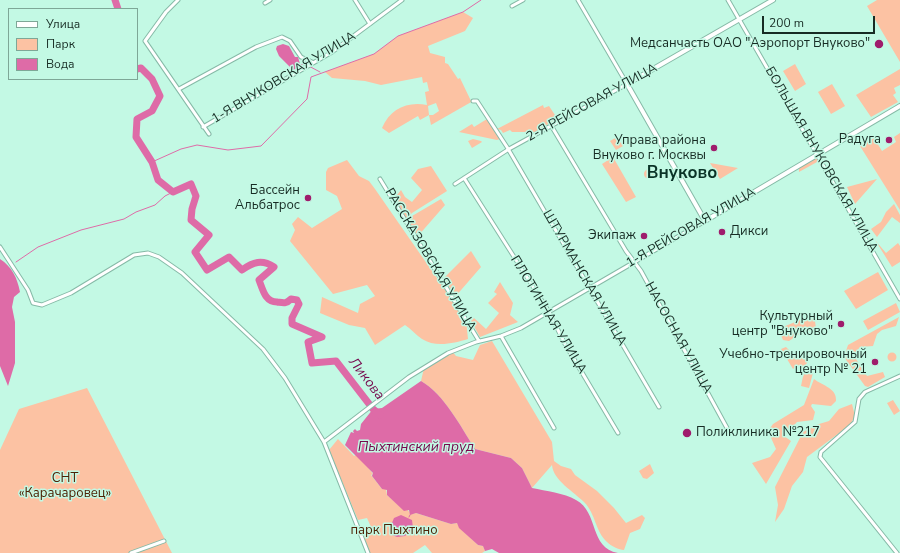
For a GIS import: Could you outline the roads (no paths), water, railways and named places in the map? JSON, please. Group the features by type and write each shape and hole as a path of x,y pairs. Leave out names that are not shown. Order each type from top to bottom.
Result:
{"street":[{"path":"178,0 166,12 145,41 209,134"},
{"path":"265,3 270,0"},
{"path":"355,0 370,24"},
{"name":"1-Я ВНУКОВСКАЯ УЛИЦА","path":"203,127 312,62 332,52 402,0"},
{"path":"512,6 523,0"},
{"path":"578,0 705,220"},
{"name":"БОЛЬШАЯ ВНУКОВСКАЯ УЛИЦА","path":"728,0 900,300"},
{"name":"2-Я РЕЙСОВАЯ УЛИЦА","path":"454,184 508,150 552,127 773,0"},
{"path":"179,89 270,40 282,37 290,41 301,57 312,62"},
{"name":"ШТУРМАНСКАЯ УЛИЦА","path":"473,101 477,101 487,115 659,407"},
{"name":"1-Я РЕЙСОВАЯ УЛИЦА","path":"324,442 409,377 448,353 478,341 500,336 521,328 900,106"},
{"name":"НАСОСНАЯ УЛИЦА","path":"552,127 626,251 635,262 727,428"},
{"name":"ПЛОТИННАЯ УЛИЦА","path":"464,178 549,312 565,344 618,433"},
{"name":"РАССКАЗОВСКАЯ УЛИЦА","path":"380,179 478,341"},
{"path":"0,247 28,290 33,303 37,306 71,293 134,255 148,254 159,257 195,284 212,303 263,349 285,378 324,442 342,484 368,553"},
{"path":"896,292 900,290"},
{"path":"500,336 554,428"},
{"path":"896,553 820,457 821,452 855,422 859,399 865,392 900,376"},
{"path":"130,553 164,541"}],"water":[{"path":"283,44 289,46 295,57 298,57 300,64 305,64 293,70 279,56 276,49 277,46"},
{"path":"0,259 8,265 13,273 20,292 14,297 12,307 15,322 15,363 8,386 0,366"},
{"name":"Пыхтинский пруд","path":"421,381 445,402 475,449 511,458 522,468 532,488 560,494 576,500 588,513 602,544 609,550 618,553 499,553 492,549 485,551 483,546 478,545 459,528 457,523 451,524 416,513 410,515 409,510 404,511 387,495 387,490 382,489 372,476 373,473 345,445 351,432 354,433 353,431 355,429 357,431 360,430 361,424 373,409 382,408"},
{"path":"401,515 412,520 413,528 405,536 397,537 390,534 389,530 394,518"}],"waterway":[{"name":"Ликова","path":"115,0 118,8"},
{"path":"152,162 181,149 197,145 228,150 261,146 307,99 311,77 374,54 398,36 463,12 481,0"},
{"path":"305,64 320,72"},
{"name":"Ликова","path":"138,69 141,68 152,79 160,96 152,111 137,119 136,137 152,162 158,180 173,192 191,184 196,196 192,209 191,220 209,235 195,252 207,270 229,257 242,270 258,262 274,267 259,280 262,288 265,295 270,300 285,303 291,299 297,300 299,304 292,318 292,324 322,337 308,342 312,363 336,361 373,409 380,415"},
{"path":"16,262 38,247 81,230 124,219 136,212 155,205 165,196 173,192"}],"place":[{"name":"Медсанчасть ОАО \"Аэропорт Внуково\"","path":"879,44"},
{"name":"Радуга","path":"889,140"},
{"name":"Управа района Внуково г. Москвы","path":"714,148"},
{"name":"Бассейн Альбатрос","path":"308,198"},
{"name":"Дикси","path":"722,232"},
{"name":"Экипаж","path":"644,236"},
{"name":"Культурный центр \"Внуково\"","path":"841,324"},
{"name":"Учебно-тренировочный центр № 21","path":"875,362"},
{"name":"Поликлиника №217","path":"687,433"}],"district":[{"name":"Внуково","path":"682,174"}],"park label":[{"name":"СНТ «Карачаровец»","path":"65,486"},
{"name":"парк Пыхтино","path":"394,531"}]}
